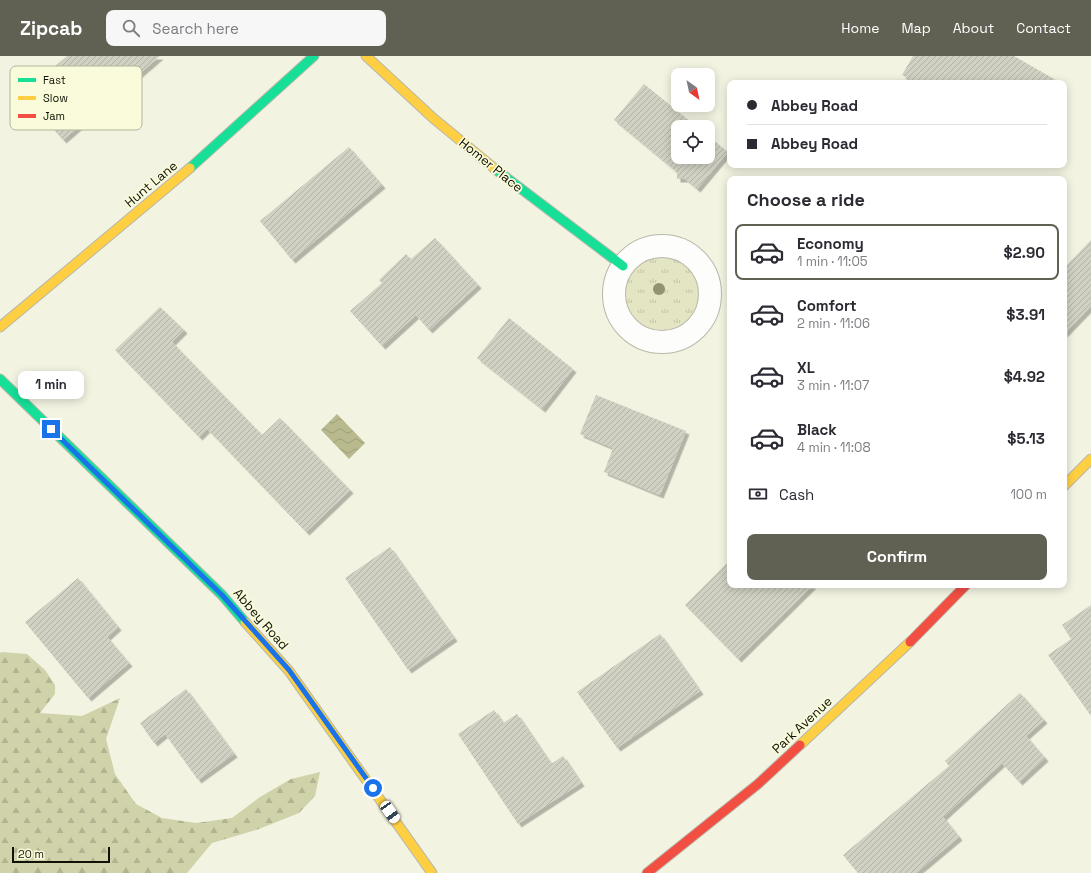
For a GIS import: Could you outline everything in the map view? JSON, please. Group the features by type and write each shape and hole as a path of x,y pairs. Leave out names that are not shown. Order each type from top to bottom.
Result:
{"street":[{"name":"Hunt Lane","path":"0,327 207,154 314,56"},
{"name":"Homer Place","path":"366,56 434,118 508,180 624,266"},
{"path":"667,246 683,250 697,260 706,273 710,289 709,306 702,320 692,332 678,339 664,342 648,340 635,334 624,323 616,309 614,294 616,279 624,266 635,254 650,247 667,246"},
{"name":"Abbey Road","path":"0,379 222,595 289,670 432,873"},
{"path":"1067,483 1091,459"},
{"name":"Park Avenue","path":"647,873 758,784 900,652 963,588"}],"green space":[{"path":"662,246 680,250 689,254 696,260 702,267 706,276 710,294 706,312 702,321 696,328 689,334 680,338 662,342 644,338 635,334 628,328 622,321 618,312 614,294 618,276 622,267 628,260 635,254 644,250"},
{"path":"0,653 27,654 45,670 55,685 55,694 40,713 82,716 120,698 106,739 115,774 136,804 162,818 196,823 232,818 260,797 291,779 320,772 315,796 299,813 259,829 212,843 187,873 0,873"}],"water":[{"path":"337,414 365,443 349,459 321,430"}],"building":[{"path":"67,56 160,56 142,72 142,66 55,66"},
{"path":"913,56 1014,56 1056,80 911,80 902,75"},
{"path":"644,84 671,106 671,112 679,112 688,120 671,120 671,164 715,164 715,142 727,151 727,153 697,189 685,179 677,179 677,172 614,120"},
{"path":"54,130 75,130 63,140"},
{"path":"349,147 382,185 292,260 260,221"},
{"path":"435,238 478,285 429,330 416,315 382,346 350,311 382,283 379,280 406,254 411,259"},
{"path":"1091,240 1091,306 1067,331 1067,265"},
{"path":"160,307 184,330 172,342 262,435 280,418 350,490 306,532 207,429 199,437 115,350"},
{"path":"509,318 573,369 542,409 477,358"},
{"path":"596,395 686,431 660,495 604,472 613,448 580,434"},
{"path":"390,547 454,638 408,670 345,578"},
{"path":"727,563 727,588 810,588 738,659 685,605"},
{"path":"78,578 118,627 107,637 129,663 88,698 25,622"},
{"path":"1091,605 1091,716 1048,655 1071,639 1062,625"},
{"path":"660,634 700,691 617,748 577,692"},
{"path":"186,689 234,754 198,780 165,734 154,743 140,723"},
{"path":"1020,693 1044,720 1026,736 1045,758 1019,782 1002,763 943,817 959,837 916,873 858,873 843,855 949,766 945,761"},
{"path":"494,710 503,723 517,714 551,764 563,756 581,783 518,824 458,734"}],"traffic: fast":[{"path":"190,168 314,56"},
{"path":"495,169 623,266"},
{"path":"0,379 222,595 245,622"}],"traffic: slow":[{"path":"366,56 433,118 495,169"},
{"path":"0,327 190,168"},
{"path":"1067,483 1091,459"},
{"path":"245,622 289,671 432,873"},
{"path":"800,745 910,642"}],"traffic: jam":[{"path":"910,642 963,588"},
{"path":"647,873 758,784 800,745"}],"route":[{"path":"51,429 222,595 289,670 373,788"}]}
